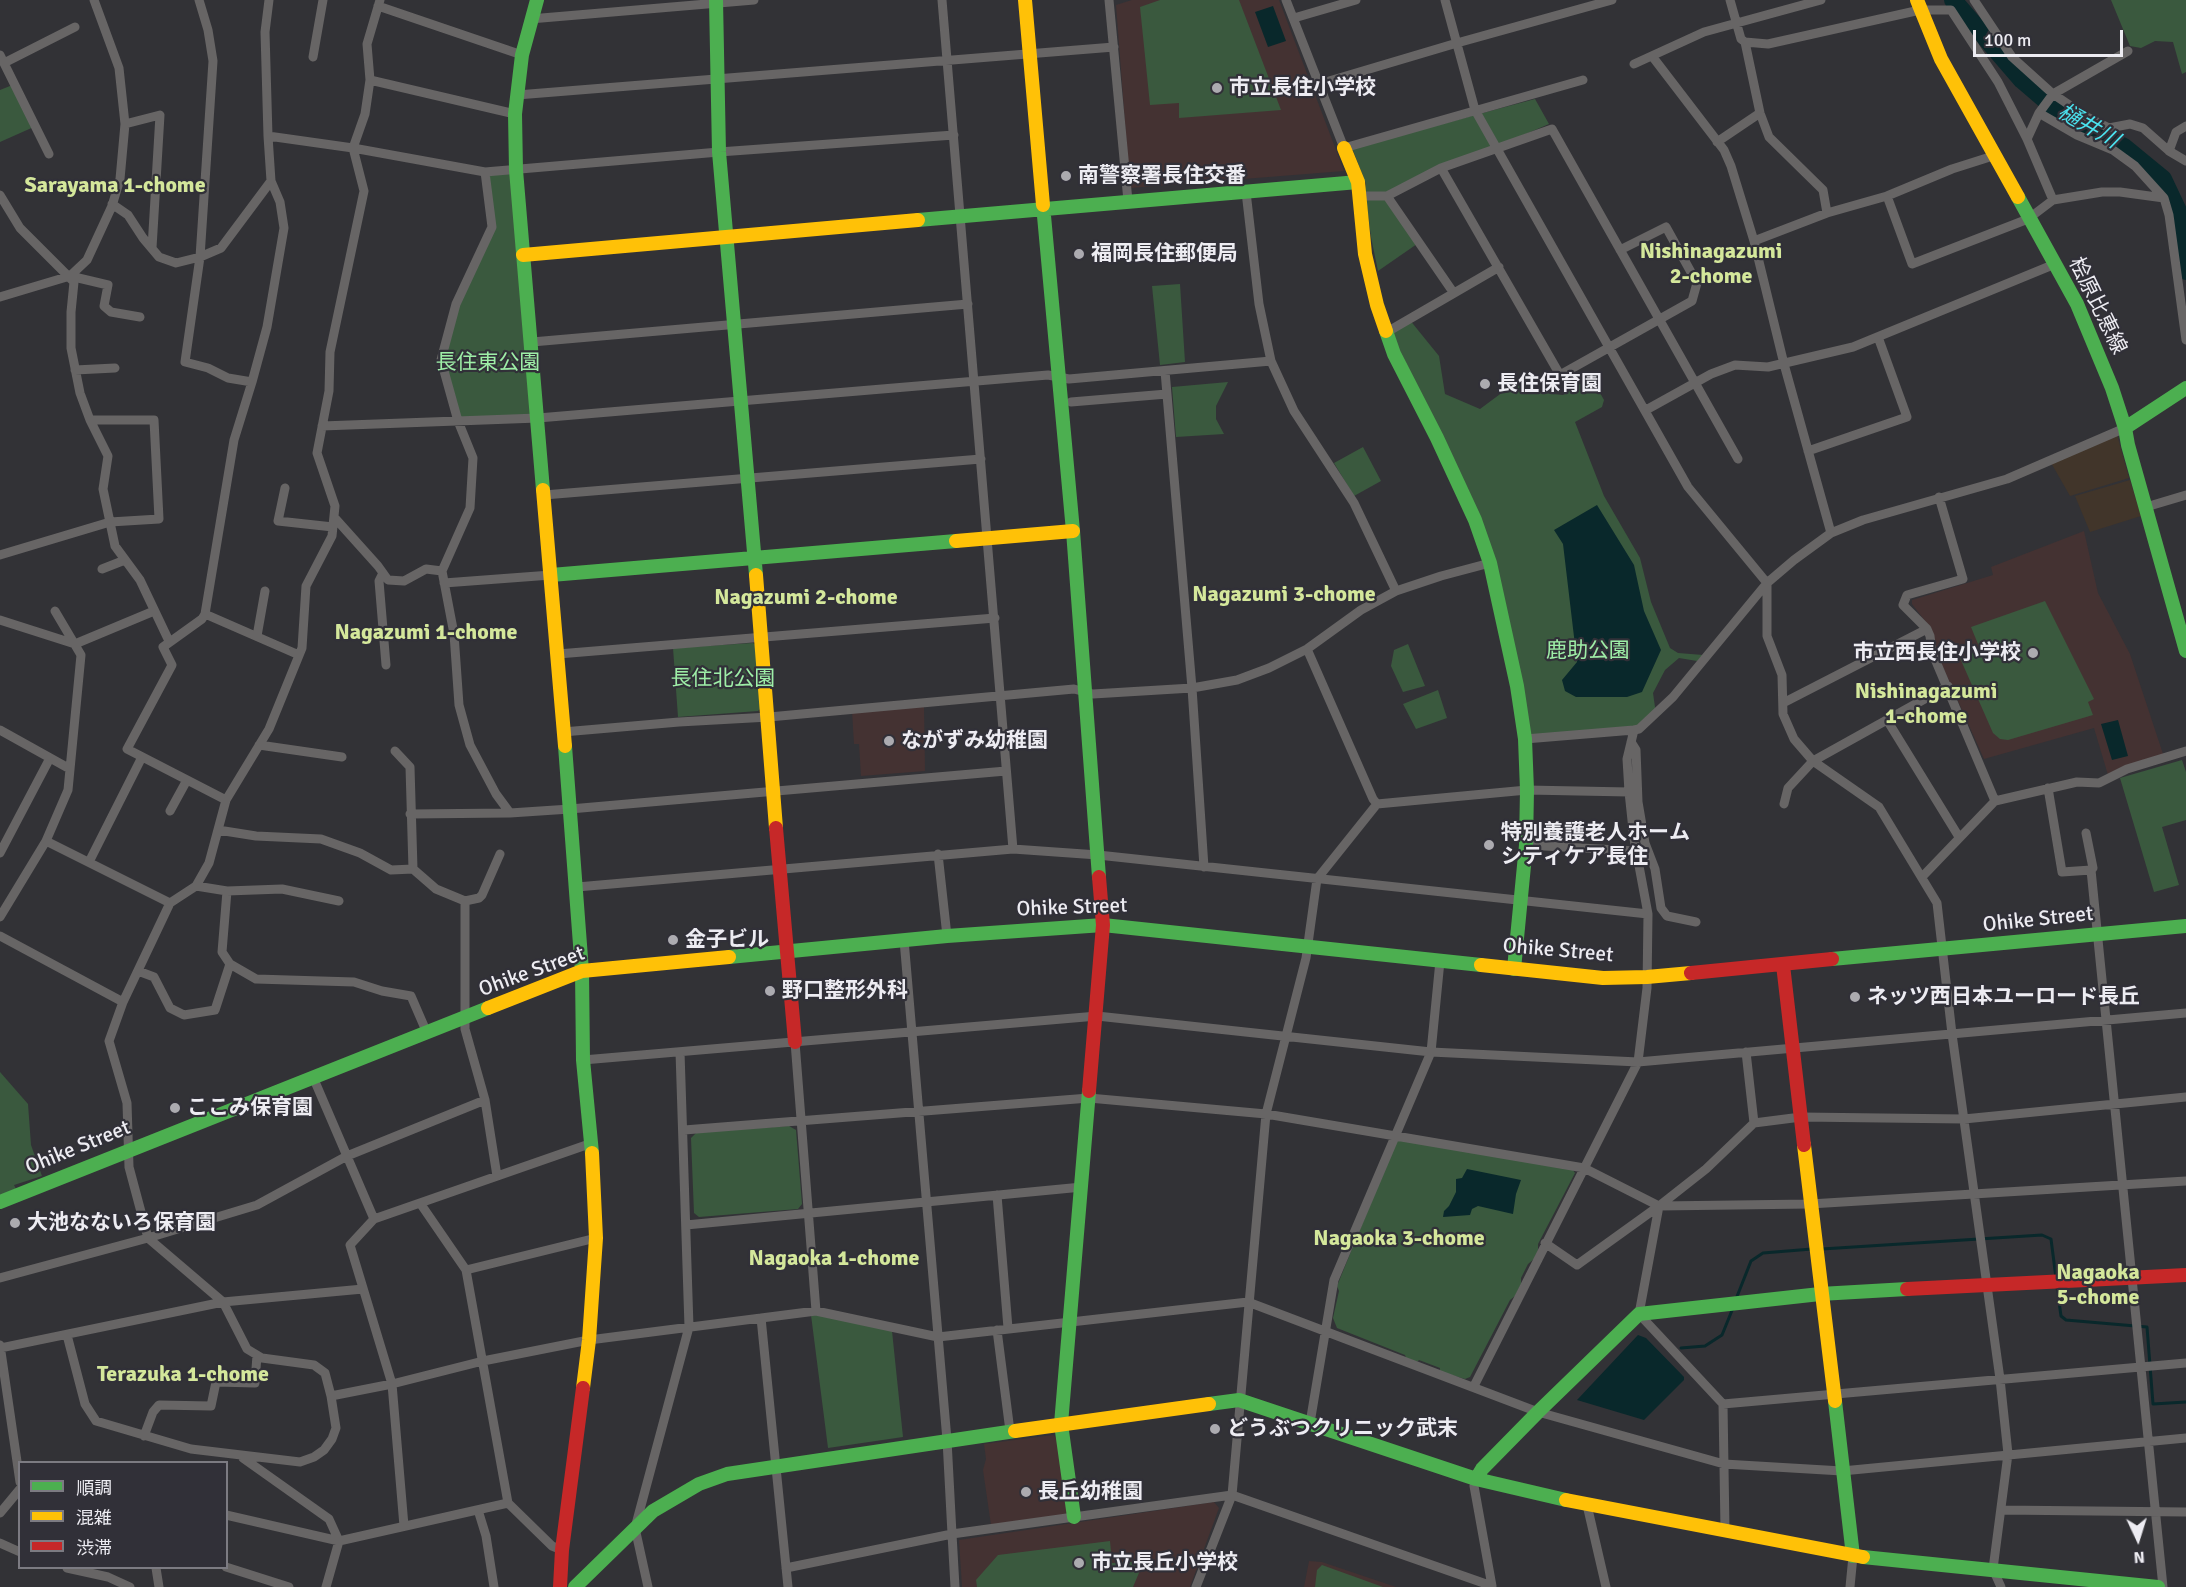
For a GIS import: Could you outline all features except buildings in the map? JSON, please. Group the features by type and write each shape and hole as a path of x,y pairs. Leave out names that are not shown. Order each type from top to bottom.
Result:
{"street":[{"path":"0,297 70,276 87,260 112,204 120,179 125,124 119,68 94,0"},
{"path":"199,0 208,30 213,61 200,257 185,362 208,368 228,378 252,382"},
{"path":"226,800 127,749 172,665 163,647 202,620 205,614 234,440 267,327 284,228 280,202 271,181 268,136 265,32 269,0"},
{"path":"313,57 322,0"},
{"path":"537,0 522,55 517,95 516,170 577,887 582,971 583,1060 592,1143 596,1238 589,1340 562,1551 560,1587"},
{"path":"530,19 754,0"},
{"path":"942,0 1013,849"},
{"path":"1025,0 1073,531 1104,925 1061,1424 1074,1517"},
{"path":"1109,0 1128,201"},
{"path":"1286,0 1358,189 1365,254 1377,305 1394,354 1437,438 1475,520 1490,563 1517,686 1525,739 1526,845 1514,969"},
{"path":"1294,18 1356,0"},
{"path":"1445,0 1475,110 1688,487 1767,583 1767,636 1782,675 1783,714 1794,739 1813,761 1880,807 1937,903 1952,1034 2000,1378 2008,1454 1993,1569 2001,1587"},
{"path":"1319,84 1612,0"},
{"path":"1730,0 1741,39 1745,42 1760,113 1769,137 1823,189 1827,213"},
{"path":"1634,64 1704,32 1821,0"},
{"path":"1974,0 2012,57 2053,94 2087,117 2109,128 2130,124 2143,129 2169,151 2186,161"},
{"path":"716,2 719,152 769,717 773,792 816,1311"},
{"path":"67,1335 85,1404 96,1421 191,1449 300,1462 324,1450 332,1439 336,1428 325,1373 314,1365 262,1358 247,1348 223,1302 148,1238 129,1167 127,1103 109,1041 123,1002 171,903 196,886 209,862 226,800 269,729 302,648 306,586 332,536 335,506 317,453 329,392 330,352 364,191 353,148 365,114 370,80 367,44 379,3 522,55"},
{"path":"1745,42 1768,44 1919,5 1951,10 1998,82 2053,200"},
{"name":"桧原比恵線","path":"1919,5 1941,59 2077,304 2094,343 2125,428 2186,651"},
{"path":"49,154 2,59 75,27"},
{"path":"517,95 1114,47"},
{"path":"2026,139 2040,112 2053,94 2128,51"},
{"path":"1652,56 1717,142 1731,166 1754,241 1784,364 1831,533"},
{"path":"370,80 515,114"},
{"path":"1344,148 1583,80"},
{"path":"2040,112 2077,135 2113,150 2135,166 2164,198 2170,214 2186,340"},
{"path":"1717,142 1760,113"},
{"path":"125,124 160,115 152,248"},
{"path":"2169,151 2176,132 2186,126"},
{"path":"523,255 1246,192 1358,189 1387,196 1441,168 1552,129 1738,459"},
{"path":"268,136 353,148 485,172 954,135"},
{"path":"1754,241 1827,213 1887,196 1952,169 1993,156"},
{"path":"1441,168 1560,375 1692,302 1697,283 1666,227 1620,250"},
{"path":"485,172 492,227 456,304 441,360 458,421 473,458 470,508 442,571 454,634 459,705 470,745 496,794 510,813"},
{"path":"112,204 128,215 159,256 176,263 200,257 221,248 271,181"},
{"path":"1246,192 1259,303 1271,361 1294,411 1354,503 1396,591"},
{"path":"1887,196 1912,264 2028,219 2053,200 2102,192 2164,198"},
{"path":"0,195 20,228 74,282 70,348 80,393 90,420 108,456 103,489 115,546 140,580 170,642"},
{"path":"1387,196 1453,292"},
{"path":"1646,410 1711,374 1735,365 1768,367 1853,347 2055,264"},
{"path":"1387,332 1499,267"},
{"path":"70,276 108,285 104,306 111,312 140,317"},
{"path":"532,342 968,304"},
{"path":"1808,451 1907,417 1878,337"},
{"path":"322,426 538,418 1048,375 1069,379 1271,361"},
{"path":"75,370 116,368"},
{"path":"1165,371 1192,687 1204,867"},
{"path":"1525,739 1639,729 1673,697 1767,583 1831,533 1863,520 2007,479 2125,428 2186,388"},
{"path":"1071,402 1167,394"},
{"path":"0,555 110,522 159,519 154,420 90,420"},
{"path":"544,495 981,459"},
{"path":"285,488 278,521 333,522 388,580 404,581 426,568 442,571"},
{"path":"2146,507 2186,495"},
{"path":"1939,498 1963,579 1907,595 1903,605 1927,629 1932,652 1995,801"},
{"path":"444,583 1073,531"},
{"path":"102,569 125,560"},
{"path":"563,732 769,717 1001,694 1074,689 1093,694 1192,687 1237,680 1269,668 1307,649 1361,610 1396,591 1440,576 1490,563"},
{"path":"383,573 379,581 386,665"},
{"path":"256,636 265,591"},
{"path":"0,916 46,841 68,790 81,655 55,611"},
{"path":"0,620 75,644 154,611"},
{"path":"205,614 299,656"},
{"path":"558,654 994,618"},
{"path":"1783,703 1927,629"},
{"path":"1307,649 1377,804"},
{"path":"1784,804 1788,788 1813,761 1948,686"},
{"path":"1887,720 1959,837"},
{"path":"0,730 70,769"},
{"path":"1474,1386 1638,1062 1647,978 1648,914 1636,851 1629,792 1627,759 1634,730"},
{"path":"1631,742 1636,750 1638,802 1644,843 1655,869 1661,908 1667,916 1696,922"},
{"path":"259,745 342,758"},
{"path":"395,751 410,767 413,869"},
{"path":"1922,877 1995,801 2077,782 2099,783 2127,769 2186,751"},
{"path":"89,862 142,757"},
{"path":"0,853 50,758"},
{"path":"410,814 510,813 570,809 1006,771"},
{"path":"170,812 187,780"},
{"path":"2048,789 2062,872 2091,870"},
{"path":"1196,1587 1232,1495 1266,1114 1308,948 1317,879 1377,804 1527,790 1629,792"},
{"path":"218,830 256,836 315,837 360,853 391,870 413,869 436,889 465,901 479,898 482,895 500,854"},
{"path":"575,1587 635,1528 674,1497 699,1484 727,1474 947,1440 1239,1400 1476,1479 1587,1505 1852,1556 2161,1587 2142,1367 2097,935 2091,870 2093,868 2086,833"},
{"path":"46,841 171,903"},
{"path":"1526,845 1636,851"},
{"path":"577,887 1013,849 1098,855 1648,914"},
{"path":"938,854 946,936"},
{"path":"196,886 227,891 282,889 339,901"},
{"path":"227,891 222,952 230,964 256,980 354,982 411,996 428,1033"},
{"path":"465,901 465,1029 485,1100 497,1176"},
{"name":"Ohike Street","path":"0,1202 582,971 946,936 1123,925 1308,948 1514,969 1603,978 1647,978 2186,926"},
{"path":"0,936 123,1002"},
{"path":"904,940 947,1440 955,1587"},
{"path":"1310,1423 1334,1280 1431,1052 1440,961"},
{"path":"138,971 154,977 170,1008 184,1015 215,1010 230,964"},
{"path":"1783,965 1852,1556 1850,1587"},
{"path":"583,1060 1097,1016 1431,1052 1638,1062 2186,1013"},
{"path":"648,1587 635,1528 689,1327 680,1052"},
{"path":"1746,1052 1754,1123"},
{"path":"313,1077 374,1219"},
{"path":"1545,1243 1577,1264 1707,1169 1754,1123 1801,1117 1964,1119 2186,1097"},
{"path":"684,1130 1089,1098 1266,1114 1584,1168 1659,1206 1810,1204 2186,1181"},
{"path":"0,1278 148,1238 257,1205 347,1156 485,1100"},
{"path":"404,1526 392,1384 350,1245 374,1219 592,1143"},
{"path":"686,1225 1082,1187"},
{"path":"997,1195 1008,1328"},
{"path":"420,1203 466,1270 508,1503 552,1546 562,1551"},
{"path":"786,1568 952,1534 1232,1495 1492,1587 1474,1486 1476,1479 1482,1469 1538,1412 1639,1314 1659,1206"},
{"path":"466,1270 596,1238"},
{"path":"1639,1314 1820,1293 2186,1275"},
{"path":"18,1468 0,1346 67,1335 223,1302 363,1289"},
{"path":"331,1396 392,1384 483,1361 589,1340 816,1311 938,1337 1248,1302 1538,1412 1724,1464 1842,1471 2186,1438"},
{"path":"1639,1314 1723,1404 1725,1530"},
{"path":"761,1318 788,1587"},
{"path":"996,1330 1010,1431"},
{"path":"144,1437 153,1412 159,1405 212,1406 216,1382 255,1383 257,1355"},
{"path":"1723,1404 2186,1363"},
{"path":"241,1456 329,1519 339,1541 326,1587"},
{"path":"0,1514 18,1492"},
{"path":"228,1515 339,1541 508,1503"},
{"path":"1587,1505 1606,1587"},
{"path":"478,1510 486,1536 494,1587"},
{"path":"2001,1510 2186,1512"},
{"path":"0,1543 18,1551"},
{"path":"228,1567 289,1587"},
{"path":"72,1569 108,1576 130,1587"},
{"path":"156,1569 159,1587"}],"shaded area":[{"name":"市立長住小学校","path":"1132,0 1279,0 1344,171 1130,188 1116,5"},
{"path":"2116,431 2129,478 2070,496 2050,461"},
{"path":"2130,480 2141,516 2090,532 2075,496"},
{"name":"市立西長住小学校","path":"2084,531 2098,593 2130,654 2164,757 2108,775 2094,728 1984,759 1936,652 1932,630 1912,604 1912,600 1993,575 1991,567"},
{"name":"ながずみ幼稚園","path":"924,705 925,771 861,776 859,744 854,744 852,711"},
{"name":"長丘幼稚園","path":"1053,1435 1058,1440 1068,1514 991,1525 983,1470 986,1459 984,1444"},
{"name":"市立長丘小学校","path":"1214,1502 1219,1508 1190,1587 962,1587 959,1540"},
{"path":"1309,1561 1322,1562 1396,1587 1304,1587"}],"green space":[{"path":"1160,0 1239,0 1281,110 1179,118 1179,103 1150,105 1140,7"},
{"path":"2111,0 2186,0 2186,72 2182,74 2173,42 2155,41 2141,48 2130,46"},
{"path":"15,84 36,126 0,142 0,90"},
{"path":"1535,99 1549,124 1386,194 1364,193 1366,184 1352,148"},
{"name":"長住東公園","path":"516,170 538,418 458,421 441,360 456,304 492,227 485,172"},
{"path":"1366,199 1385,199 1417,244 1378,271 1371,237"},
{"path":"1180,284 1185,362 1160,365 1152,286"},
{"name":"鹿助公園","path":"1409,319 1439,356 1445,394 1480,409 1515,383 1532,392 1563,395 1591,377 1604,400 1602,407 1575,422 1604,496 1640,558 1651,602 1670,648 1678,653 1703,655 1697,661 1679,658 1665,670 1653,693 1656,714 1639,729 1525,739 1490,563 1387,332"},
{"path":"1228,382 1216,406 1216,419 1224,434 1176,437 1172,387"},
{"path":"1363,447 1381,481 1354,496 1334,463"},
{"path":"2045,601 2094,699 2088,702 2093,715 2008,740 2000,739 1993,733 1960,658 1980,649 1971,627"},
{"name":"長住北公園","path":"753,643 757,646 761,708 758,711 678,717 673,648"},
{"path":"1408,644 1425,686 1403,692 1391,666 1394,650"},
{"path":"1438,690 1447,718 1416,729 1403,704"},
{"path":"2182,760 2186,772 2186,820 2162,827 2179,885 2154,892 2120,778"},
{"path":"0,1072 28,1104 31,1145 42,1176 14,1185 16,1189 0,1196"},
{"path":"789,1126 796,1130 802,1204 798,1209 699,1217 694,1213 691,1138 697,1132"},
{"path":"1397,1138 1573,1170 1575,1173 1538,1244 1534,1259 1528,1264 1521,1278 1521,1284 1515,1296 1510,1300 1470,1377 1465,1379 1440,1371 1440,1368 1419,1360 1417,1362 1406,1358 1405,1355 1337,1328 1333,1318 1339,1291 1337,1286"},
{"path":"818,1313 892,1331 903,1437 828,1448 811,1315"},
{"path":"1110,1541 1112,1563 1144,1561 1133,1587 977,1587 976,1580 998,1555"},
{"path":"1322,1565 1383,1587 1315,1587 1317,1570"}],"water":[{"path":"1273,6 1286,41 1268,47 1255,12"},
{"path":"1597,505 1634,565 1644,611 1661,650 1642,692 1627,697 1576,697 1565,691 1562,680 1577,662 1563,544 1554,530"},
{"path":"2118,720 2128,756 2112,760 2101,724"},
{"path":"1467,1169 1521,1180 1513,1214 1478,1206 1472,1209 1470,1215 1443,1217 1444,1211 1456,1192 1456,1179 1462,1178"},
{"path":"1638,1335 1646,1338 1684,1377 1684,1380 1644,1420 1577,1400"}],"waterway":[{"name":"樋井川","path":"1953,0 2022,80 2064,116 2124,147 2163,179 2179,213 2186,271"},
{"path":"1822,1249 2042,1235 2051,1239 2056,1278"},
{"path":"1736,1299 1751,1261 1763,1253 1812,1249"},
{"path":"2057,1287 2061,1316 2066,1320 2147,1327 2153,1404 2186,1402"},
{"path":"1681,1348 1705,1346 1722,1335 1733,1308"}],"traffic: fast":[{"path":"537,0 522,55 515,114 516,170 543,490"},
{"path":"716,0 719,152 756,575"},
{"path":"918,220 1358,182"},
{"path":"2018,197 2077,304 2112,388 2186,651"},
{"path":"1043,205 1073,531 1099,877"},
{"path":"1386,331 1394,354 1437,438 1475,520 1490,563 1517,686 1525,739 1527,790 1526,845 1514,969"},
{"path":"2125,428 2186,388"},
{"path":"551,575 956,541"},
{"path":"565,746 582,971 583,1060 592,1153"},
{"path":"729,957 947,936 1103,925 1481,965"},
{"path":"1832,959 2186,926"},
{"path":"0,1202 488,1008"},
{"path":"1074,1517 1061,1424 1089,1091"},
{"path":"1476,1479 1482,1469 1538,1412 1639,1314 1820,1294 1907,1289"},
{"path":"1209,1404 1239,1400 1476,1479 1566,1500"},
{"path":"1835,1401 1853,1556"},
{"path":"575,1587 653,1511 699,1484 727,1474 1015,1431"},
{"path":"1863,1557 2158,1587"}],"traffic: slow":[{"path":"1025,0 1043,205"},
{"path":"1917,0 1941,59 2018,197"},
{"path":"1344,148 1358,182 1365,254 1377,305 1386,331"},
{"path":"523,255 918,220"},
{"path":"543,490 565,746"},
{"path":"956,541 1073,531"},
{"path":"756,575 776,828"},
{"path":"488,1008 582,971 729,957"},
{"path":"1481,965 1603,978 1691,973"},
{"path":"1804,1145 1835,1401"},
{"path":"583,1388 589,1340 596,1238 592,1153"},
{"path":"1015,1431 1209,1404"},
{"path":"1566,1500 1863,1557"}],"traffic: jam":[{"path":"776,828 795,1042"},
{"path":"1089,1091 1103,925 1099,877"},
{"path":"1691,973 1832,959"},
{"path":"1783,965 1804,1145"},
{"path":"1907,1289 2186,1275"},
{"path":"560,1587 562,1550 583,1388"}],"place":[{"name":"市立長住小学校","path":"1217,88"},
{"name":"南警察署長住交番","path":"1066,176"},
{"name":"福岡長住郵便局","path":"1079,254"},
{"name":"長住保育園","path":"1485,384"},
{"name":"市立西長住小学校","path":"2033,653"},
{"name":"ながずみ幼稚園","path":"889,741"},
{"name":"特別養護老人ホーム シティケア長住","path":"1489,845"},
{"name":"金子ビル","path":"673,940"},
{"name":"野口整形外科","path":"770,991"},
{"name":"ネッツ西日本ユーロード長丘","path":"1855,997"},
{"name":"ここみ保育園","path":"175,1108"},
{"name":"大池なないろ保育園","path":"15,1223"},
{"name":"どうぶつクリニック武末","path":"1215,1429"},
{"name":"長丘幼稚園","path":"1026,1492"},
{"name":"市立長丘小学校","path":"1079,1563"}],"district":[{"name":"Sarayama 1-chome","path":"115,186"},
{"name":"Nishinagazumi 2-chome","path":"1711,264"},
{"name":"Nagazumi 3-chome","path":"1284,595"},
{"name":"Nagazumi 2-chome","path":"806,598"},
{"name":"Nagazumi 1-chome","path":"426,633"},
{"name":"Nishinagazumi 1-chome","path":"1926,704"},
{"name":"Nagaoka 3-chome","path":"1399,1239"},
{"name":"Nagaoka 1-chome","path":"834,1259"},
{"name":"Nagaoka 5-chome","path":"2098,1286"},
{"name":"Terazuka 1-chome","path":"183,1375"}]}
